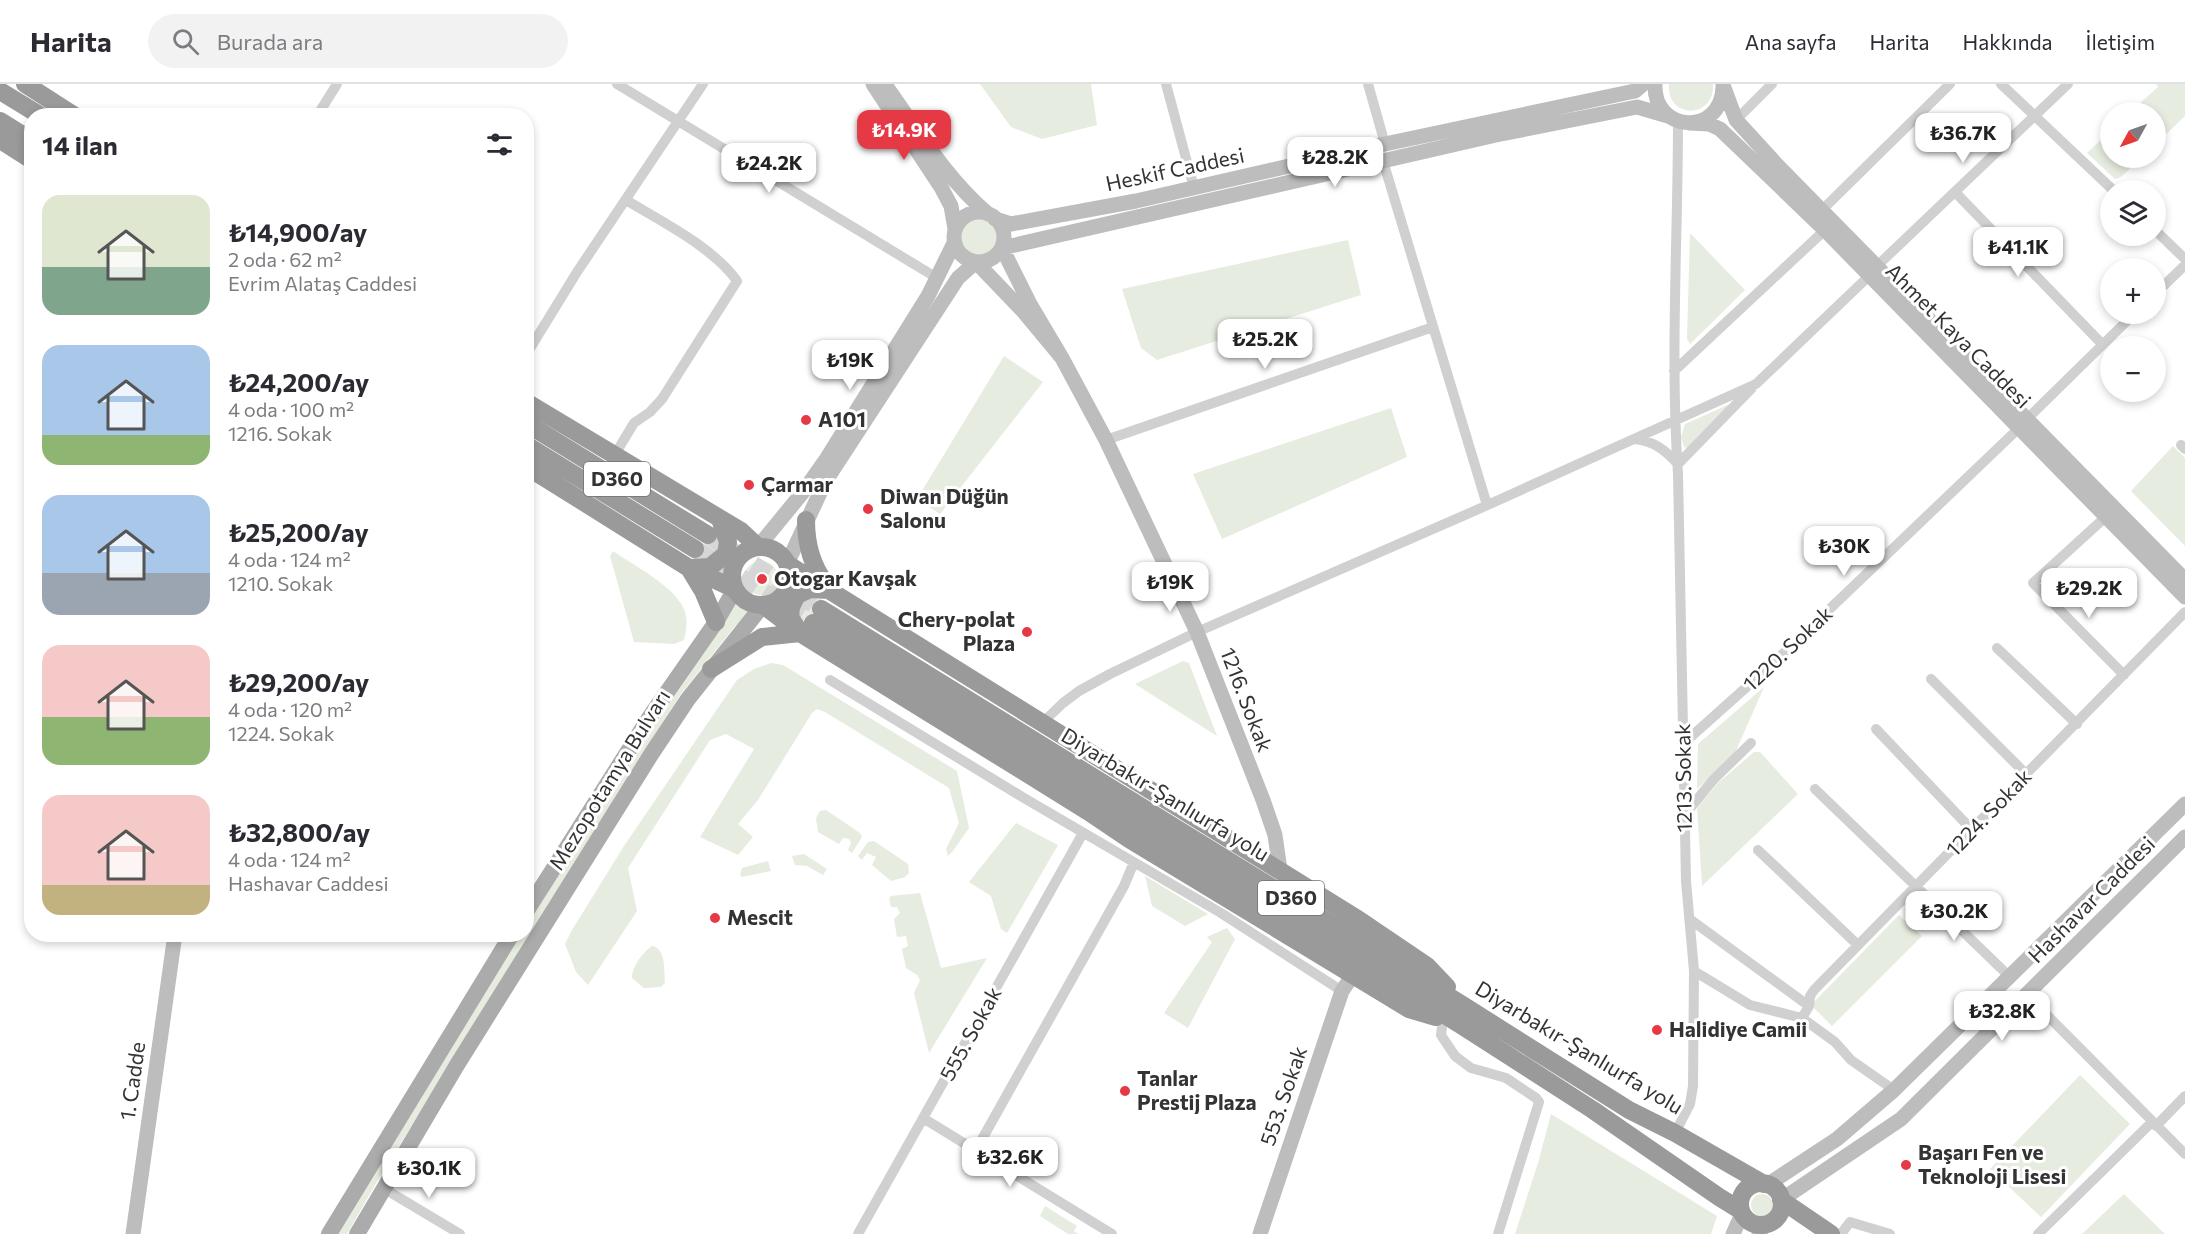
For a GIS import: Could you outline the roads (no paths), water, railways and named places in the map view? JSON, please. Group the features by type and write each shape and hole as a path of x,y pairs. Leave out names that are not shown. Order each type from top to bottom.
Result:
{"highway":[{"path":"25,84 62,108"},
{"path":"0,91 28,108"},
{"path":"0,121 24,136"},
{"path":"0,140 24,155"},
{"path":"534,407 741,531 758,547"},
{"name":"D360","path":"534,428 708,535"},
{"name":"D360","path":"534,450 695,549"},
{"path":"534,471 689,568 735,589 746,601 811,622 1408,1009 1461,1025"},
{"path":"689,568 710,567 726,554 728,542 720,519"},
{"path":"806,520 806,537 810,556 818,573 831,590"},
{"path":"735,589 732,580 735,562 749,549 758,547 775,551 787,564 789,582 780,598 763,605"},
{"path":"787,564 1359,920 1427,966 1464,1006"},
{"path":"689,568 703,591 716,622"},
{"path":"811,622 790,617 791,607 797,596 810,589 831,590"},
{"path":"711,669 762,637 811,622"},
{"name":"Diyarbakır-Şanlıurfa yolu","path":"811,622 1464,1006 1629,1110 1765,1184"},
{"name":"Diyarbakır-Şanlıurfa yolu","path":"811,622 1461,1025 1593,1110 1741,1212"},
{"path":"1781,1200 1779,1214 1769,1229 1751,1223 1741,1212 1741,1196 1745,1190 1757,1184 1765,1184 1776,1190 1781,1200 1831,1234"}],"main road":[{"path":"873,84 941,187 951,206 955,236 962,256 975,262 1023,311 1062,358"},
{"path":"885,84 945,171 992,217 1003,232 1002,248 1030,304 1062,358"},
{"name":"Heskif Caddesi","path":"992,217 1011,224 1136,201 1385,144 1635,91 1643,84"},
{"path":"1655,84 1660,107 1678,120 1700,121 1710,116 1718,107 1723,84"},
{"name":"Ahmet Kaya Caddesi","path":"1723,84 1736,120 1822,210 1874,271 2110,513 2185,597"},
{"name":"Ahmet Kaya Caddesi","path":"1002,248 1496,135 1637,107 1678,120 1709,124 1720,129 1825,230 1874,271"},
{"path":"758,547 803,492 827,458 880,374 937,278 965,217 972,213 992,217"},
{"path":"787,564 825,482 958,278 975,262 991,259 1002,248"},
{"name":"1216. Sokak","path":"1062,358 1106,440 1197,632 1263,800 1275,835 1280,870"},
{"name":"Ahmet Kaya Caddesi","path":"2110,513 2185,580"},
{"name":"Mezopotamya Bulvarı","path":"534,899 651,715 716,622 735,589"},
{"name":"Mezopotamya Bulvarı","path":"534,942 688,699 763,605"},
{"path":"1765,1184 1837,1139 1894,1090 2185,804"},
{"name":"Hashavar Caddesi","path":"1781,1200 1901,1119 2185,837"},
{"name":"1. Cadde","path":"133,1234 174,942"},
{"path":"329,1234 507,942"},
{"name":"Mezopotamya Bulvarı","path":"357,1234 382,1188 534,942"},
{"name":"553. Sokak","path":"1260,1234 1342,991 1353,975"},
{"path":"1733,1234 1741,1212"}],"street":[{"path":"321,108 337,84"},
{"path":"617,84 937,278"},
{"path":"534,342 577,272 703,84"},
{"path":"1166,84 1194,188"},
{"path":"1368,84 1385,144"},
{"path":"1736,120 1772,84"},
{"path":"1822,210 1950,84"},
{"path":"2001,84 2102,180"},
{"path":"1632,439 1647,440 1657,444 1678,464 1756,384 2068,84"},
{"name":"1213. Sokak","path":"1675,1133 1690,1104 1693,1086 1694,971 1686,880 1678,464 1674,371 1678,120"},
{"path":"1383,161 1487,505"},
{"path":"1955,192 2100,342"},
{"path":"614,456 634,423 650,412 662,399 737,281 728,268 691,241 626,200"},
{"path":"1674,371 1825,230"},
{"path":"2166,241 2185,259"},
{"path":"2166,283 2185,265"},
{"name":"1220. Sokak","path":"2111,336 2123,324"},
{"path":"1106,440 1433,327"},
{"name":"1220. Sokak","path":"1684,743 1769,668 2023,424 2100,346"},
{"path":"1042,723 1079,691 1197,632 1756,384"},
{"path":"2110,513 2033,583 2124,675"},
{"name":"1224. Sokak","path":"1802,1018 1814,990 2185,612"},
{"path":"1997,648 2077,724"},
{"path":"830,680 1083,833 1221,913 1342,991"},
{"path":"1930,680 2027,775"},
{"path":"1876,729 1972,830"},
{"path":"1686,813 1714,779 1751,743"},
{"path":"1815,789 2010,977"},
{"name":"555. Sokak","path":"858,1234 1083,833"},
{"path":"1758,850 1857,945"},
{"path":"976,1150 1124,886 1134,862"},
{"path":"1690,921 1809,1006"},
{"path":"1694,971 1750,1005 1802,1018 1835,1042 1851,1060 1894,1090"},
{"path":"2027,995 2185,1154"},
{"path":"1443,1019 1441,1035 1455,1056 1471,1068 1506,1078 1539,1102 1498,1234"},
{"path":"2038,1234 2185,1096"},
{"path":"923,1118 1112,1234"},
{"path":"382,1188 460,1234"},
{"path":"1841,1234 1850,1222 1890,1234"}],"tunnel":[{"path":"708,535 821,609"},
{"path":"695,549 813,623"}],"place":[{"name":"A101","path":"806,420"},
{"name":"Çarmar","path":"749,485"},
{"name":"Diwan Düğün Salonu","path":"868,509"},
{"name":"Otogar Kavşak","path":"762,579"},
{"name":"Chery-polat Plaza","path":"1027,632"},
{"name":"Mescit","path":"715,918"},
{"name":"Halidiye Camii","path":"1657,1030"},
{"name":"Tanlar Prestij Plaza","path":"1125,1091"},
{"name":"Başarı Fen ve Teknoloji Lisesi","path":"1906,1165"}]}
